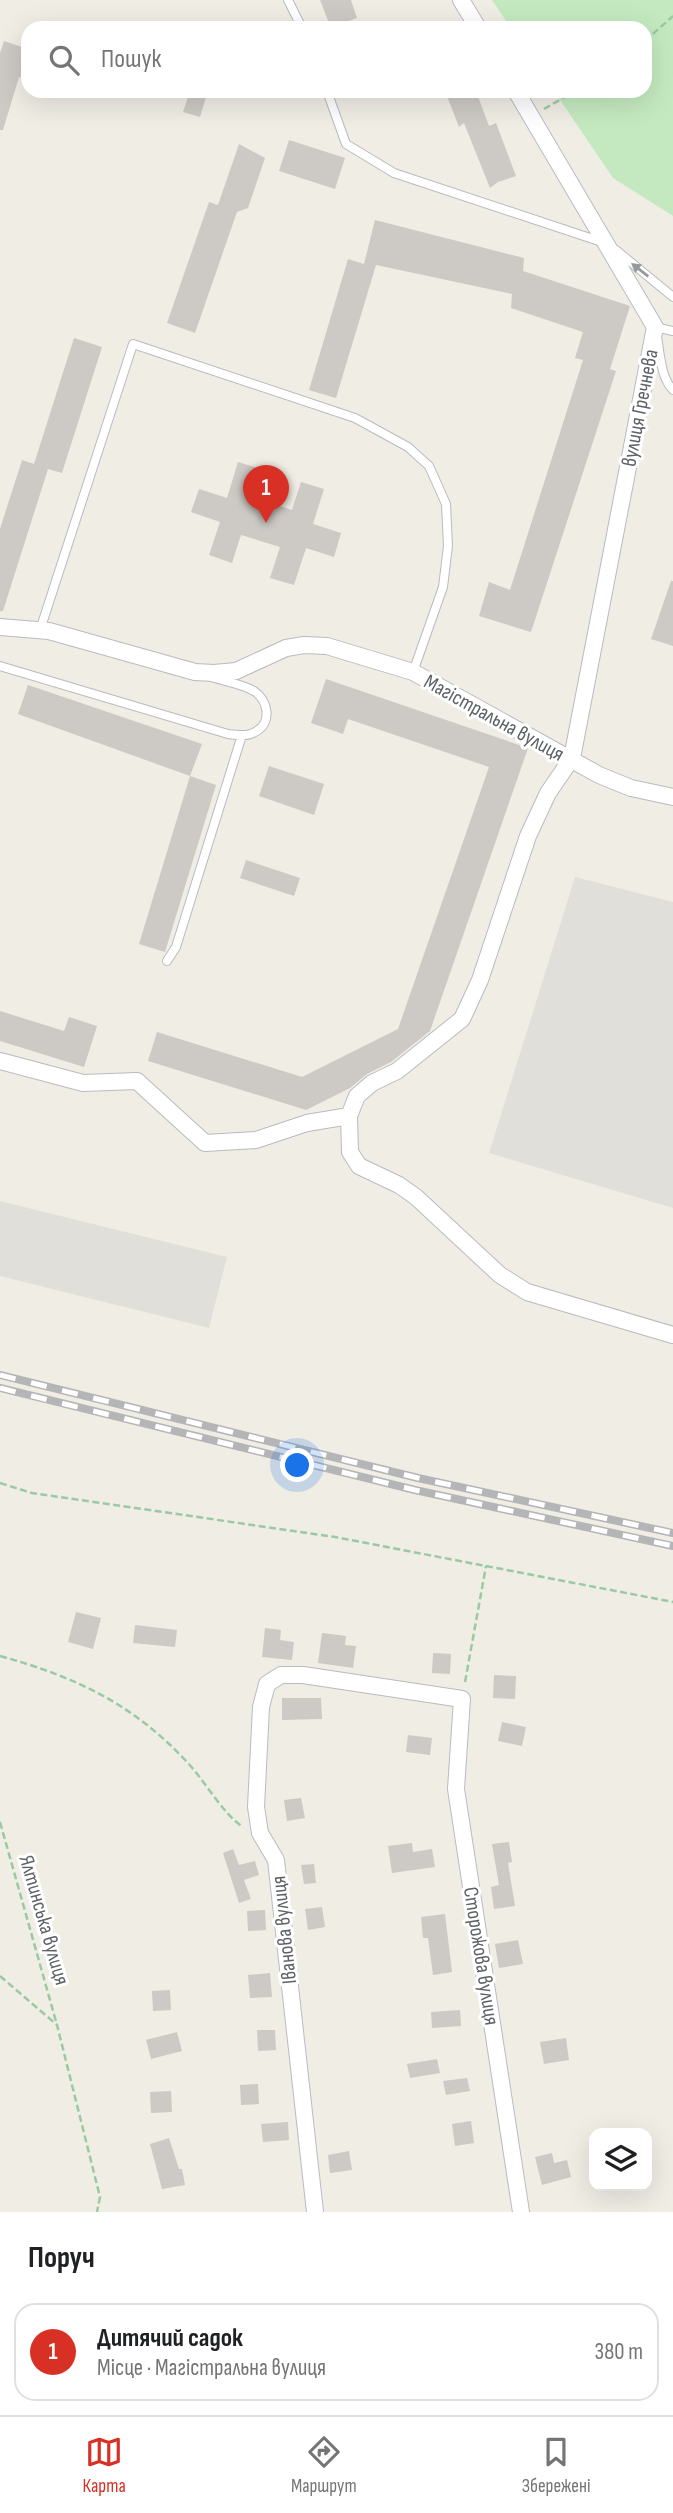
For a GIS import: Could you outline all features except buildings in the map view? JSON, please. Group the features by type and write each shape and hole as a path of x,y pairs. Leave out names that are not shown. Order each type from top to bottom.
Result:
{"street":[{"path":"461,0 474,21"},
{"name":"вулиця Гречнева","path":"520,98 655,327 572,758"},
{"name":"Магістральна вулиця","path":"0,627 40,630 195,672 236,671 286,648 304,645 327,646 413,672 572,758 548,793 528,835 480,980 462,1019 397,1071 372,1083 357,1096 349,1116"},
{"path":"572,758 599,775 631,788 673,797"},
{"path":"0,1061 83,1083 137,1080 205,1143 256,1140 307,1123 349,1116 350,1152 359,1166 399,1185 416,1197 500,1275 527,1292 673,1335"},
{"name":"Іванова вулиця","path":"315,2212 276,1860 260,1833 257,1807 261,1707 267,1684 281,1675 303,1675 462,1699"},
{"name":"Сторожова вулиця","path":"462,1699 456,1789 521,2212"}],"lane":[{"path":"288,0 298,21"},
{"path":"330,98 346,144 394,173 607,243 673,298"},
{"path":"673,331 655,327 662,354 662,370 673,390"},
{"path":"40,630 133,344 355,418 408,447 429,466 446,504 449,546 443,587 413,672"},
{"path":"0,666 214,730 242,735 256,732 265,722 268,710 263,699 253,691 195,672"},
{"path":"167,961 176,947 242,735"}],"path":[{"path":"652,35 673,16"},
{"path":"531,116 563,98"},
{"path":"0,1483 32,1493 335,1537 673,1602"},
{"path":"462,1699 486,1566"},
{"path":"0,1656 84,1684 132,1711 187,1762 240,1826 260,1833"},
{"name":"Ялтинська вулиця","path":"0,1822 57,2025 100,2197 97,2212"},
{"name":"Ялтинська вулиця","path":"0,1976 57,2025"}],"shaded area":[{"path":"575,877 673,902 673,1208 489,1153"},
{"path":"0,1201 227,1257 209,1328 0,1276"}],"green space":[{"path":"492,0 673,0 673,216 613,178 559,98 652,98 652,21 506,21"}],"railway":[{"path":"0,1375 418,1478 673,1533"},
{"path":"0,1388 415,1490 673,1546"}],"place":[{"name":"Дитячий садок","path":"266,523"}]}
